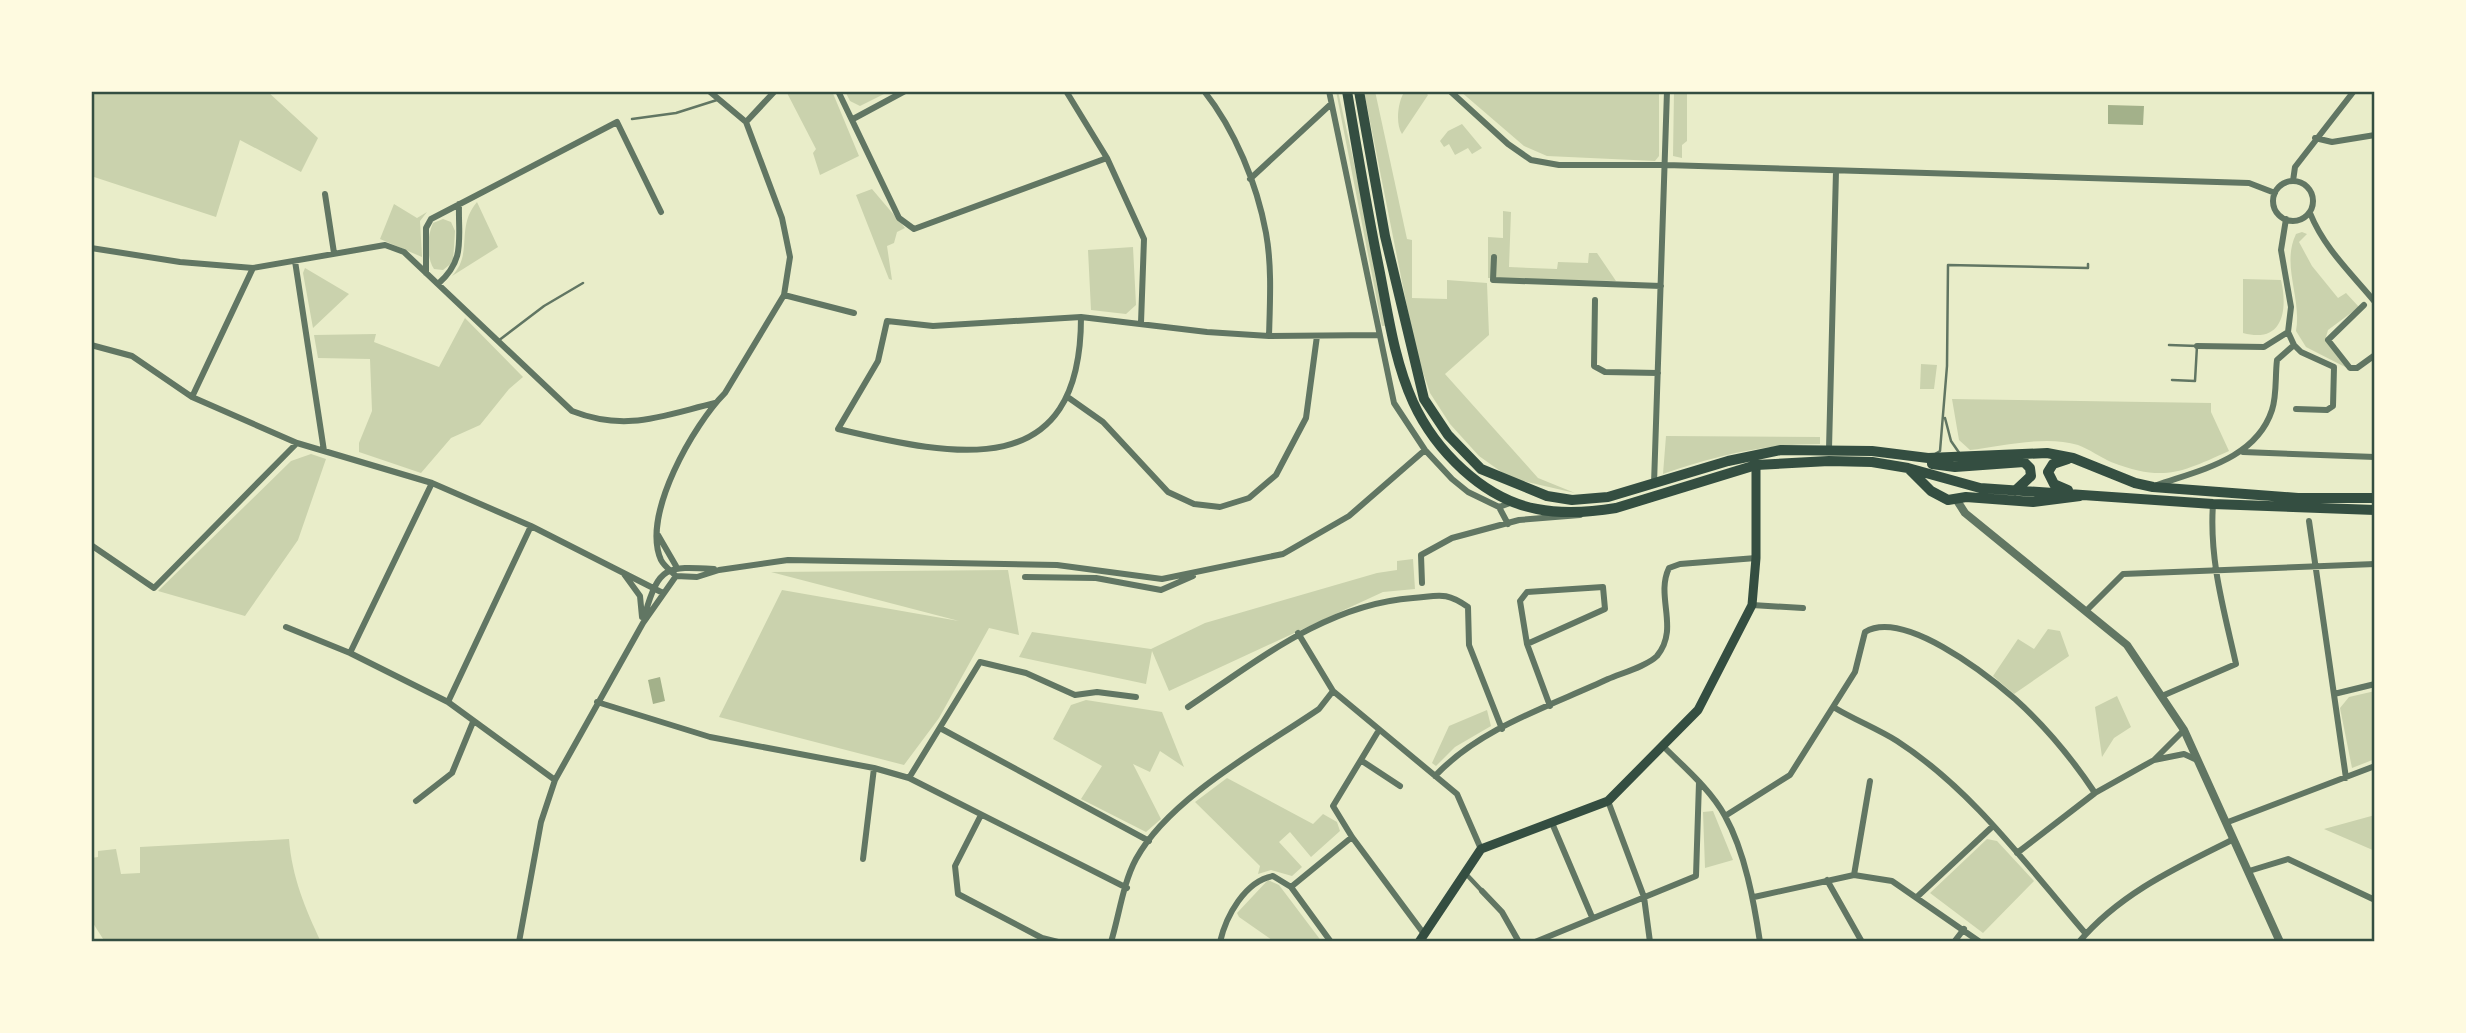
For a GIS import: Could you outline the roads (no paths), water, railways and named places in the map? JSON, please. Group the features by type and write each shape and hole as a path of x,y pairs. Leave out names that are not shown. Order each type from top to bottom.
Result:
{"highway":[{"path":"1347,91 1394,347 1413,402 1436,442 1463,469 1473,478 1514,501 1538,509 1593,512 1616,508 1756,465 1829,461 1909,462 1928,458 2037,453 2073,458 2135,483 2153,487 2298,498 2375,498"},
{"path":"1359,91 1409,344 1424,399 1448,435 1481,469 1547,496 1572,500 1608,497 1755,455 1829,449 1955,467 2024,462 2030,468 2031,476 2006,500"},
{"path":"2073,458 2057,462 2048,472 2057,486 2077,492 2213,504 2375,510"},
{"path":"1909,462 1980,488 2077,492"},
{"path":"1909,462 1936,495 1956,499 2063,500 2089,494"}],"main road":[{"path":"1422,938 1481,849 1608,801 1698,710 1752,604 1756,558 1756,465"}],"street":[{"path":"676,576 657,533 663,499 674,468 715,403 725,393 784,295 790,257 782,218 746,121 709,91"},
{"path":"746,121 775,91"},
{"path":"838,91 899,218 914,229 1107,158"},
{"path":"853,119 905,91"},
{"path":"1066,91 1107,158 1143,239 1141,323"},
{"path":"1204,91 1224,115 1250,179 1266,233 1269,336"},
{"path":"1329,91 1394,403 1425,450 1452,479 1468,492 1499,507 1508,524"},
{"path":"1450,91 1508,144 1531,160 1559,165 1666,165 2249,183 2275,193"},
{"path":"1654,484 1667,91"},
{"path":"2292,181 2295,167 2354,91"},
{"path":"1250,179 1331,104"},
{"path":"426,273 427,223 617,122 661,212"},
{"path":"2315,138 2332,142 2375,135"},
{"path":"1829,449 1836,171"},
{"path":"2310,213 2297,220 2286,219 2274,206 2275,193 2282,185 2292,181 2304,184 2311,193 2310,213 2317,231 2336,258 2375,302"},
{"path":"325,194 334,253"},
{"path":"438,284 453,270 458,261 459,204"},
{"path":"2286,219 2281,250 2291,307 2288,332 2301,352 2334,367 2333,406 2327,410 2296,409"},
{"path":"91,248 180,262 253,268 385,245 404,252 572,411 595,420 630,423 715,403"},
{"path":"1494,257 1493,280 1661,286"},
{"path":"295,261 324,451"},
{"path":"192,397 253,268"},
{"path":"784,295 854,313"},
{"path":"1595,300 1594,366 1605,372 1658,373"},
{"path":"2364,306 2328,340 2350,368 2357,368 2375,355"},
{"path":"1081,317 1081,349 1069,398 1051,422 1030,439 1004,448 936,447 886,440 838,429 878,361 887,321 933,326 1081,317 1207,332 1269,336 1378,335"},
{"path":"2197,346 2267,346 2288,332"},
{"path":"1069,398 1103,422 1168,492 1194,504 1220,507 1249,498 1276,475 1306,418 1317,336"},
{"path":"91,345 132,356 192,397 296,443 432,483 531,526 653,585 661,595"},
{"path":"2243,452 2260,433 2271,412 2277,360 2294,345"},
{"path":"91,545 154,588 296,443"},
{"path":"676,576 697,577 719,570 788,560 1057,565 1162,579 1283,554 1349,516 1425,450"},
{"path":"2153,487 2243,452 2375,457"},
{"path":"350,653 432,483"},
{"path":"1956,499 1965,513 2127,645 2185,730 2280,942"},
{"path":"1499,507 1514,501"},
{"path":"2162,696 2236,664 2215,570 2211,539 2213,504"},
{"path":"1422,583 1421,555 1452,538 1539,517 1568,518 1593,512"},
{"path":"2309,522 2346,778"},
{"path":"448,702 531,526"},
{"path":"1436,776 1457,753 1656,657 1669,631 1664,579 1669,568 1680,564 1756,558"},
{"path":"2086,611 2123,574 2375,564"},
{"path":"643,623 653,585 673,568 719,570"},
{"path":"623,572 640,596 643,623"},
{"path":"1025,577 1096,578 1161,590 1200,572"},
{"path":"519,942 541,822 555,780 643,623 676,576"},
{"path":"1527,644 1605,609 1603,587 1527,592 1520,601 1527,644 1550,706"},
{"path":"635,589 661,595"},
{"path":"1188,706 1298,634 1377,600 1451,595 1468,607 1469,645 1502,729"},
{"path":"1752,604 1803,608"},
{"path":"1725,816 1790,775 1835,708 1855,672 1865,632 1875,626 1913,631 1963,661 2015,699 2055,742 2095,793"},
{"path":"286,627 350,653 448,702 555,780"},
{"path":"1298,634 1334,691 1457,794 1481,849"},
{"path":"909,778 980,662 1026,673 1075,695 1097,692 1136,697"},
{"path":"2334,694 2375,684"},
{"path":"1111,942 1135,860 1149,841 1188,798 1319,709 1334,691"},
{"path":"597,702 710,737 874,768 909,778 1127,888"},
{"path":"1835,708 1908,749 1963,795 2086,934"},
{"path":"416,801 452,773 473,722"},
{"path":"940,728 1149,841"},
{"path":"1379,730 1333,806 1422,938"},
{"path":"2017,853 2095,793 2154,760 2185,730"},
{"path":"1664,747 1699,782 1725,816 1754,897 1760,942"},
{"path":"2154,760 2184,754 2199,761"},
{"path":"1362,761 1400,786"},
{"path":"2228,822 2375,766"},
{"path":"863,859 874,768"},
{"path":"1854,875 1870,781"},
{"path":"1535,942 1696,876 1699,782"},
{"path":"1608,801 1644,897 1650,942"},
{"path":"981,815 955,866 958,894 1042,938 1058,942"},
{"path":"1552,823 1592,918"},
{"path":"1918,896 1993,826"},
{"path":"1291,887 1352,837"},
{"path":"2079,942 2144,886 2177,865 2234,839"},
{"path":"2249,871 2287,859 2375,900"},
{"path":"1464,873 1502,912 1519,942"},
{"path":"1754,897 1854,875 1892,881 1918,896 1980,942"},
{"path":"1220,942 1231,911 1261,878 1273,876 1291,887 1331,942"},
{"path":"1827,880 1862,942"},
{"path":"1954,942 1964,929"}],"lane":[{"path":"632,119 676,113 717,100"},
{"path":"1928,458 1940,451 1944,415 1948,265 2088,268 2088,264"},
{"path":"498,341 544,306 583,283"},
{"path":"2169,345 2197,346 2195,380 2172,380"},
{"path":"1944,415 1951,441 1963,458"}]}
